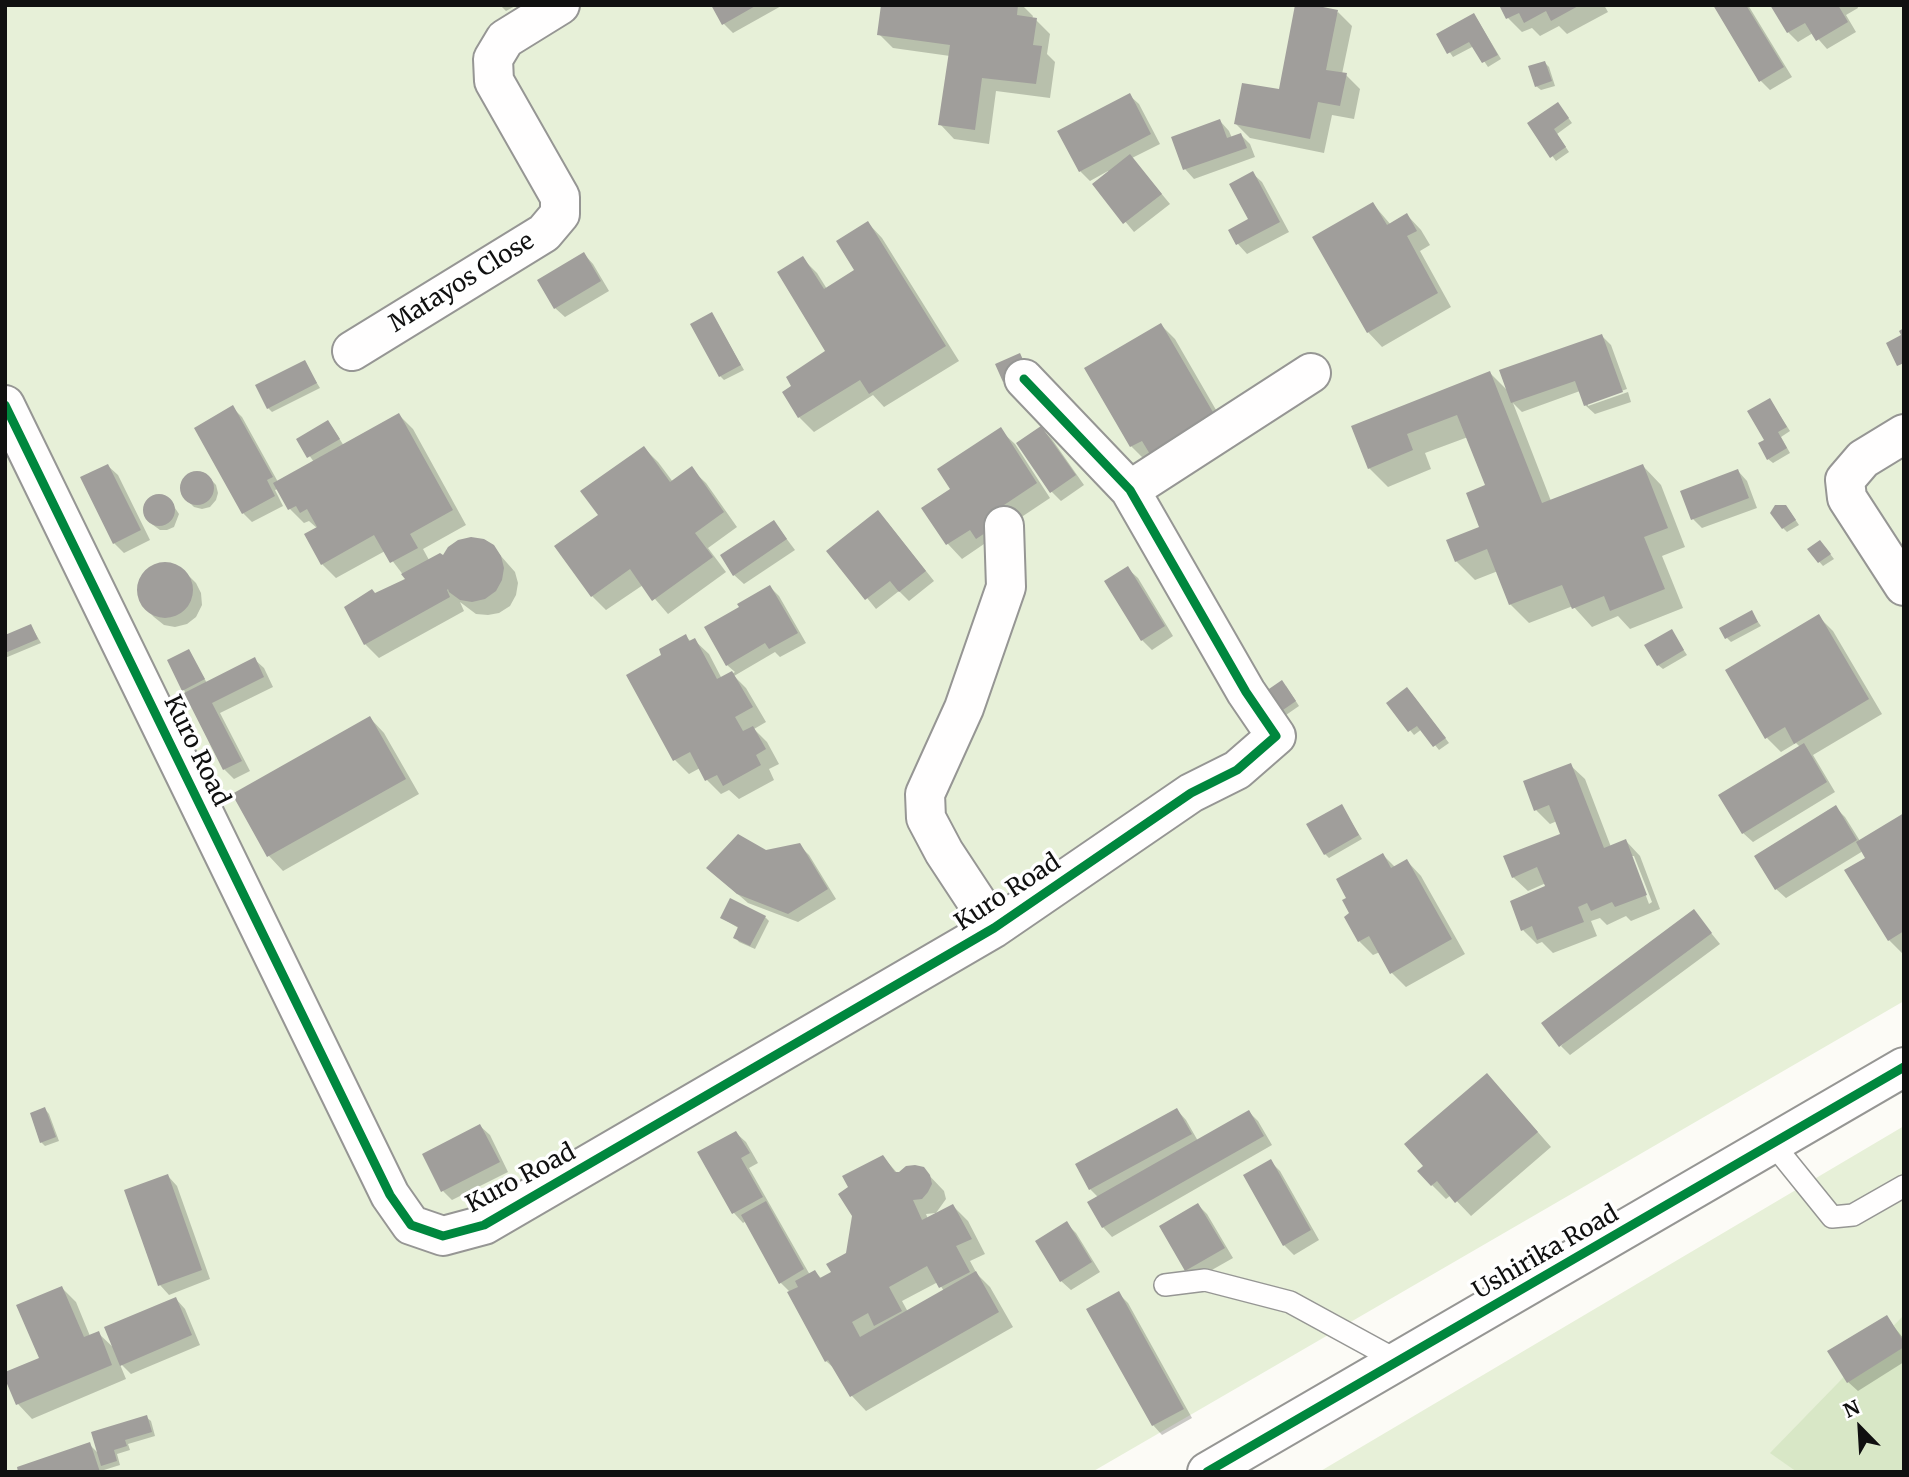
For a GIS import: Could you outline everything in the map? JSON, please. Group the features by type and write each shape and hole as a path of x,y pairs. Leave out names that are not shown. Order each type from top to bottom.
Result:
{"street":[{"name":"Matayos Close","path":"352,351 544,233 560,214 560,197 494,81 493,59 505,39 560,5"},
{"path":"1024,379 1130,490 1311,373"},
{"name":"Kuro Road","path":"5,405 390,1195 411,1225 443,1236 484,1226 993,928 1191,793 1237,770 1276,736 1246,692 1130,490"},
{"path":"1904,434 1863,459 1846,480 1847,498 1904,586"},
{"path":"993,928 943,852 926,818 925,794 964,708 1006,587 1004,526"},
{"name":"Ushirika Road","path":"1207,1472 1904,1068"}],"lane":[{"path":"1773,1144 1832,1217 1853,1216 1904,1186"},
{"path":"1165,1285 1205,1280 1290,1302 1398,1361"}],"green space":[{"path":"5,5 1904,5 1904,1001 1092,1472 5,1472"},
{"path":"1904,1126 1904,1472 1319,1472"},
{"path":"1904,1315 1904,1472 1797,1472 1770,1453"}],"building":[{"path":"711,5 757,5 722,25"},
{"path":"881,5 1018,5 1017,15 1037,18 1033,45 1042,46 1036,84 982,78 975,130 938,125 950,45 877,35"},
{"path":"1295,5 1338,10 1326,70 1347,73 1340,106 1318,102 1310,139 1234,124 1242,83 1279,89"},
{"path":"1499,5 1580,5 1551,21 1546,11 1524,23 1519,13 1506,19"},
{"path":"1713,5 1746,5 1784,67 1759,82"},
{"path":"1770,5 1838,5 1848,22 1816,41 1805,23 1787,33"},
{"path":"1474,13 1498,55 1482,63 1469,42 1447,54 1436,34"},
{"path":"1545,61 1552,81 1535,87 1528,66"},
{"path":"1130,93 1151,134 1079,172 1057,131"},
{"path":"1558,102 1569,118 1554,129 1566,147 1550,158 1527,123"},
{"path":"1220,119 1227,138 1241,133 1247,148 1183,170 1171,137"},
{"path":"1130,154 1162,194 1123,224 1092,184"},
{"path":"1253,171 1280,222 1236,245 1228,230 1248,219 1229,184"},
{"path":"1373,202 1387,225 1407,213 1417,231 1407,236 1438,293 1367,333 1312,237"},
{"path":"868,221 946,346 869,394 860,380 798,418 782,392 791,386 786,377 825,351 777,272 803,256 824,289 854,270 836,241"},
{"path":"584,252 601,281 554,309 537,280"},
{"path":"712,312 741,365 719,377 690,324"},
{"path":"1161,323 1221,426 1156,464 1142,441 1130,447 1084,368"},
{"path":"1904,328 1904,363 1897,366 1886,343 1901,335 1899,331"},
{"path":"1602,334 1623,392 1584,406 1575,381 1511,403 1499,370"},
{"path":"1020,353 1028,371 1003,382 995,364"},
{"path":"305,360 317,383 267,409 255,385"},
{"path":"1490,371 1542,503 1643,464 1668,528 1644,537 1665,589 1610,611 1604,596 1572,609 1562,585 1509,605 1487,549 1455,562 1446,540 1479,527 1466,493 1485,485 1457,415 1407,434 1413,450 1368,469 1351,426"},
{"path":"1770,398 1787,427 1778,432 1787,448 1767,460 1758,443 1764,440 1747,411"},
{"path":"233,405 273,477 267,480 275,496 242,514 194,428"},
{"path":"399,413 453,510 410,534 418,548 390,563 374,535 321,565 304,534 317,527 307,509 300,513 296,506 288,510 273,483"},
{"path":"328,420 340,439 307,458 296,439"},
{"path":"1041,426 1076,475 1050,493 1016,443"},
{"path":"1001,427 1037,483 1004,505 1011,516 976,539 970,530 946,545 921,508 950,489 937,469"},
{"path":"644,446 670,482 692,466 724,512 695,533 713,557 652,601 630,569 591,597 554,546 598,515 580,491"},
{"path":"108,464 141,530 113,544 80,477"},
{"path":"1738,469 1749,498 1691,520 1680,491"},
{"path":"197,471 209,476 214,488 209,500 197,505 185,500 180,488 185,476"},
{"path":"159,494 170,499 175,510 170,521 159,526 148,521 143,510 148,499"},
{"path":"1775,505 1786,505 1796,520 1782,529 1770,513"},
{"path":"878,510 926,571 899,592 890,581 865,600 826,551"},
{"path":"774,520 787,539 733,576 720,555"},
{"path":"471,537 484,539 494,545 501,556 504,568 496,591 485,599 472,602 460,600 448,589 450,597 364,645 344,607 372,589 375,593 405,579 401,574 440,553 443,555 448,547 458,540"},
{"path":"1820,540 1831,554 1818,563 1807,549"},
{"path":"160,562 170,562 185,570 191,579 191,601 185,610 170,618 160,618 142,606 137,595 137,585 149,567"},
{"path":"1128,566 1165,626 1141,641 1104,581"},
{"path":"770,585 798,633 769,649 765,643 726,666 704,627"},
{"path":"1752,610 1758,622 1725,639 1719,628"},
{"path":"1819,614 1869,699 1794,744 1785,727 1765,739 1725,670"},
{"path":"31,624 38,639 5,653 5,635"},
{"path":"1672,629 1684,650 1657,666 1644,645"},
{"path":"686,634 689,641 695,638 717,679 732,671 753,707 735,717 743,731 753,726 766,749 756,755 761,765 723,786 717,775 705,781 690,752 673,761 626,675 661,655 659,649"},
{"path":"189,649 205,679 182,691 167,660"},
{"path":"255,657 264,677 212,703 242,761 223,770 184,693"},
{"path":"1282,680 1296,701 1280,712 1266,691"},
{"path":"1407,687 1446,738 1433,747 1417,726 1408,732 1386,703"},
{"path":"370,716 406,779 267,857 232,794"},
{"path":"1804,743 1827,782 1742,834 1718,795"},
{"path":"1571,763 1604,848 1626,839 1647,895 1615,907 1612,902 1591,911 1587,903 1578,907 1584,922 1537,940 1532,926 1521,931 1510,901 1545,886 1537,867 1512,878 1503,856 1560,834 1549,805 1534,811 1523,781"},
{"path":"1342,804 1359,835 1324,855 1306,824"},
{"path":"1836,805 1857,840 1775,890 1754,856"},
{"path":"1904,813 1904,931 1888,941 1844,870 1865,858 1856,842"},
{"path":"738,834 766,850 800,843 828,889 788,914 737,894 706,868"},
{"path":"1383,853 1391,868 1407,859 1452,939 1390,974 1369,936 1358,942 1344,917 1349,913 1342,900 1346,898 1336,879"},
{"path":"730,898 766,916 750,946 733,938 738,927 720,918"},
{"path":"1694,909 1712,933 1559,1047 1541,1023"},
{"path":"1487,1073 1538,1132 1455,1203 1437,1181 1431,1186 1417,1171 1423,1166 1404,1144"},
{"path":"45,1107 56,1137 40,1143 30,1113"},
{"path":"1177,1108 1192,1134 1089,1190 1075,1164"},
{"path":"1249,1110 1264,1136 1102,1228 1087,1202"},
{"path":"480,1124 500,1162 441,1192 422,1154"},
{"path":"736,1131 750,1153 741,1158 763,1197 732,1214 697,1152"},
{"path":"883,1155 895,1172 915,1165 924,1167 930,1175 932,1184 928,1192 922,1199 913,1200 922,1220 953,1204 972,1239 956,1246 970,1272 939,1288 927,1266 889,1287 902,1311 874,1326 868,1313 852,1322 860,1337 976,1271 999,1312 850,1397 828,1360 825,1362 787,1292 798,1287 795,1281 815,1270 820,1278 831,1272 826,1264 846,1253 852,1216 838,1194 848,1187 842,1176"},
{"path":"1271,1159 1311,1230 1283,1246 1243,1175"},
{"path":"168,1174 202,1270 158,1286 124,1190"},
{"path":"766,1201 804,1269 779,1284 741,1215"},
{"path":"1198,1203 1225,1248 1185,1271 1159,1226"},
{"path":"1067,1221 1092,1262 1060,1282 1035,1241"},
{"path":"62,1286 84,1337 99,1331 112,1365 16,1405 5,1379 5,1372 39,1358 16,1305"},
{"path":"1119,1291 1184,1409 1152,1426 1086,1309"},
{"path":"176,1297 192,1335 120,1366 104,1327"},
{"path":"1887,1315 1904,1342 1904,1347 1847,1383 1827,1351"},
{"path":"147,1415 152,1432 125,1440 127,1446 114,1450 117,1461 101,1466 91,1432"},
{"path":"90,1442 100,1472 18,1472 17,1467"}],"cycle path":[{"path":"5,405 390,1195 411,1225 443,1236 484,1225 994,928 1191,793 1237,770 1276,736 1246,692 1130,490 1024,379"},
{"path":"1207,1472 1904,1067"}]}
